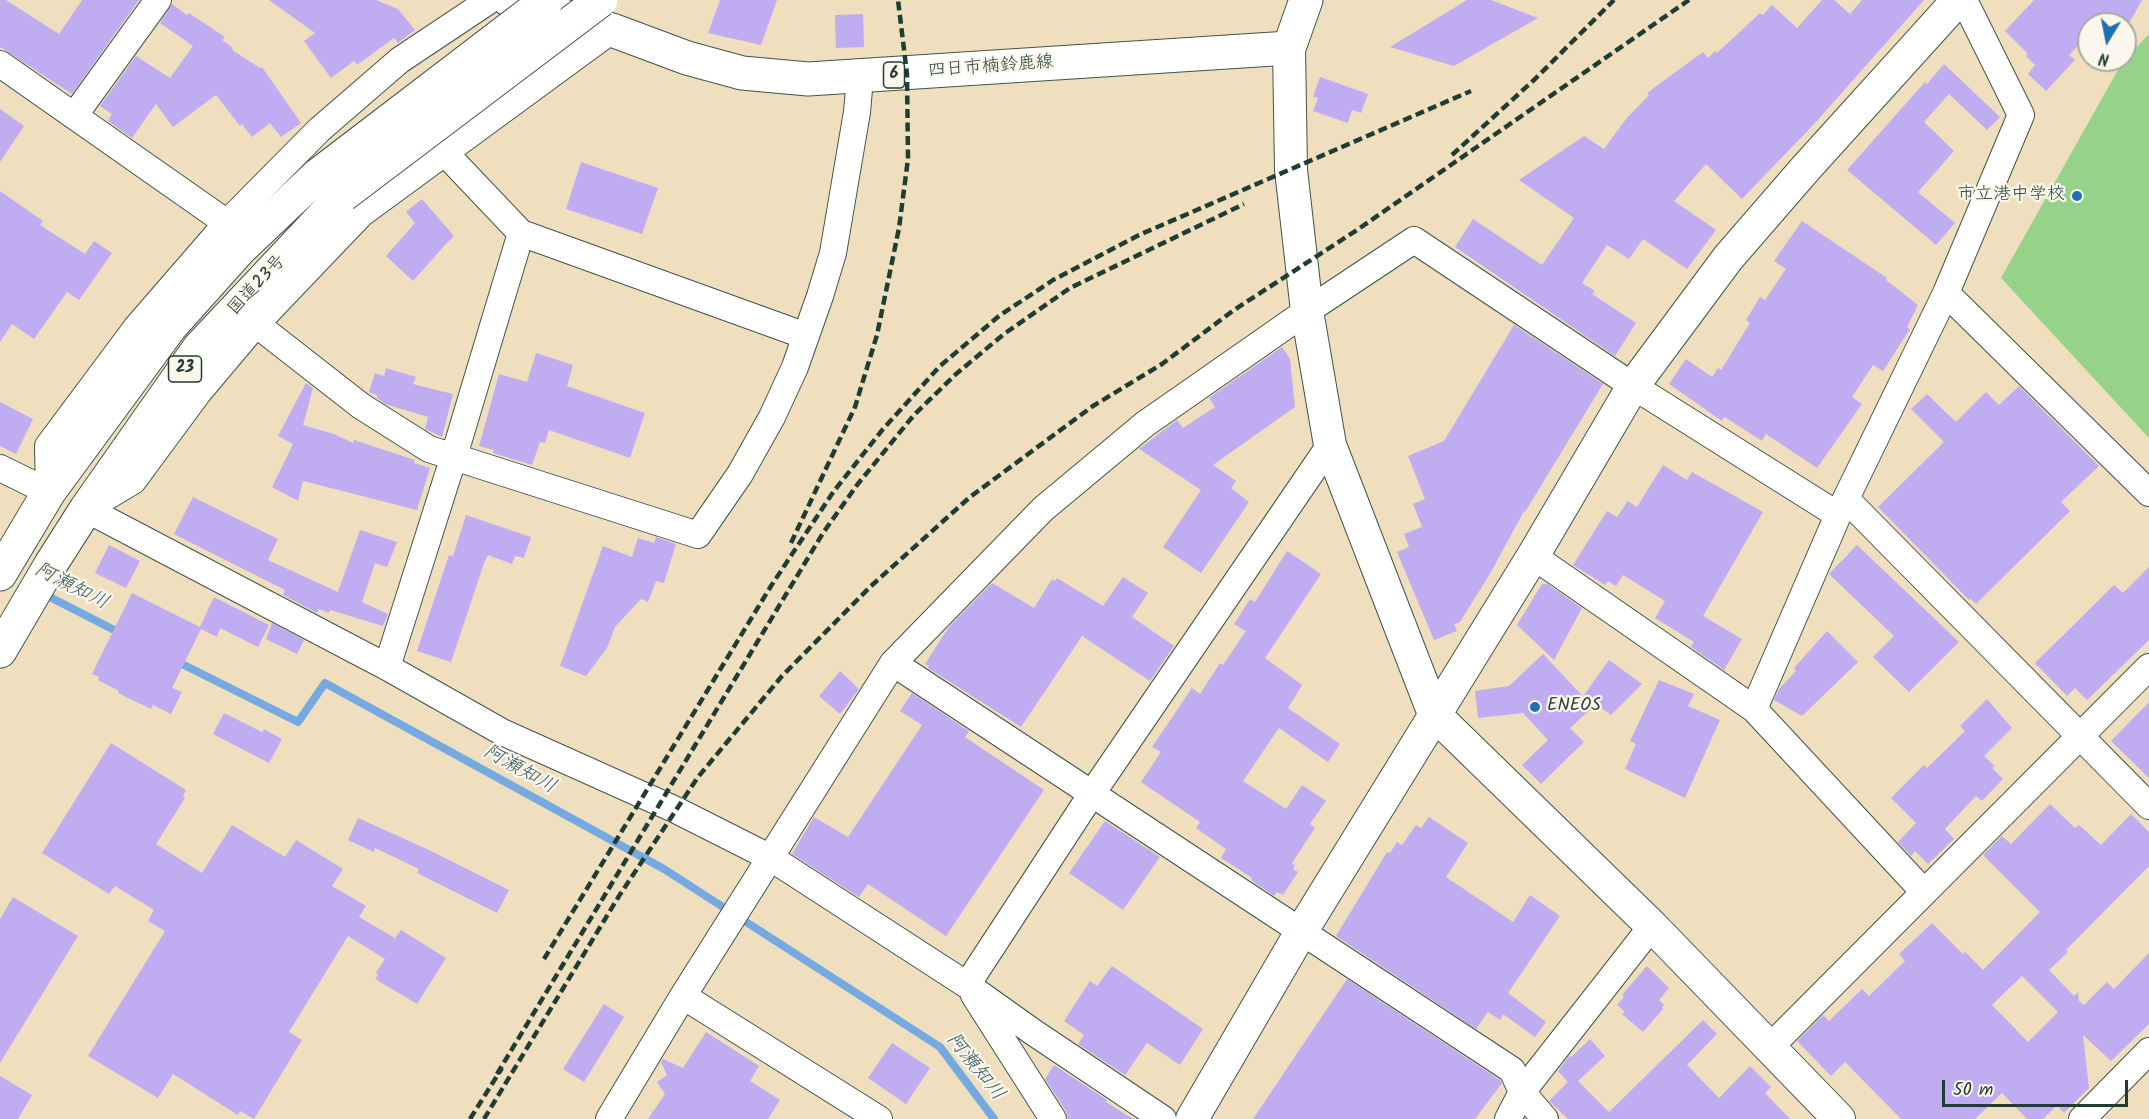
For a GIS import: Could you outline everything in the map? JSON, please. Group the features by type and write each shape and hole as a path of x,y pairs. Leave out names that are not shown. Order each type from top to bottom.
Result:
{"main road":[{"name":"四日市楠鈴鹿線","path":"509,0 612,30 687,58 742,73 808,79 860,78 1289,48"},
{"name":"国道23号","path":"0,573 46,497 171,326 240,249 318,175 547,0"},
{"name":"国道23号","path":"3,646 86,509 200,348 343,195 601,0"},
{"path":"1289,48 1306,0"}],"street":[{"path":"74,116 159,0"},
{"path":"0,468 46,497 48,446 136,328 227,223 319,130 400,60 490,0"},
{"path":"1192,1119 1301,932 1533,555 1633,386 1728,258 1958,0"},
{"path":"1754,709 1842,507 1946,293 2021,115 1964,0"},
{"path":"86,509 133,481 198,393 256,324 361,214 612,30"},
{"path":"1289,48 1291,170 1307,311 1330,445 1434,714 1652,926 1839,1119"},
{"path":"0,64 227,223"},
{"path":"256,324 361,406 429,449 698,535 740,474 772,417 795,367 806,336 833,253 858,112 860,78"},
{"path":"444,152 521,233 806,336"},
{"path":"387,666 454,456 521,233"},
{"path":"609,1119 893,663 1042,509 1145,424 1307,311 1414,240 1633,386 1842,507 2080,736 2149,806"},
{"path":"1946,293 2149,493"},
{"path":"967,985 1091,795 1330,445"},
{"path":"86,509 387,666 502,732 676,810 771,858 967,985 1163,1119"},
{"path":"1533,555 1754,709 1924,892"},
{"path":"893,663 1512,1070 1522,1092 1545,1119"},
{"path":"1769,1048 2149,667"},
{"path":"1508,1119 1522,1092 1652,926"},
{"path":"967,985 1053,1119"},
{"path":"688,989 879,1119"},
{"path":"2082,1119 2149,1052"}],"green space":[{"name":"市立港中学校","path":"2149,34 2149,438 2001,278 2117,72 2137,72 2137,46"}],"building":[{"path":"0,0 6,0 59,34 82,0 139,0 72,94 0,47"},
{"path":"269,0 376,0 398,9 415,30 398,43 394,38 357,65 354,61 331,78 304,41 315,33"},
{"path":"720,0 777,0 761,45 708,33"},
{"path":"1467,0 1491,0 1538,18 1454,66 1390,47"},
{"path":"1822,0 1834,0 1850,14 1862,0 1924,0 1816,122 1742,199 1706,164 1674,201 1716,230 1687,269 1643,239 1629,259 1607,245 1582,283 1595,291 1592,294 1636,323 1615,356 1455,247 1473,219 1542,265 1574,218 1519,180 1584,136 1604,149 1626,119 1649,95 1647,93 1703,52 1708,58 1715,51 1717,53 1760,13 1763,15 1772,5 1797,28"},
{"path":"2034,0 2142,0 2135,12 2077,12 2077,47 2069,55 2075,60 2046,91 2028,74 2035,65 2026,56 2028,54 2005,31"},
{"path":"172,4 225,37 222,40 233,48 232,50 260,68 262,67 301,123 281,137 270,123 252,137 242,124 240,126 216,95 173,127 156,104 132,138 108,121 112,114 100,106 136,56 170,78 193,46 160,23"},
{"path":"863,14 864,47 836,48 835,15"},
{"path":"1944,64 2000,117 1987,130 1949,94 1924,122 1954,151 1918,192 1955,223 1936,245 1847,170 1925,82 1927,84"},
{"path":"1320,77 1368,94 1361,113 1352,110 1348,123 1313,111 1318,98 1313,97"},
{"path":"0,109 24,126 0,162"},
{"path":"581,162 658,188 642,234 566,209"},
{"path":"0,191 43,221 40,225 85,254 94,241 112,253 79,300 67,292 34,339 12,324 0,342"},
{"path":"422,199 454,236 413,281 386,256 415,223 406,212"},
{"path":"1802,221 1887,278 1886,280 1918,305 1907,327 1910,329 1883,371 1873,365 1852,397 1862,404 1817,468 1766,434 1762,441 1724,417 1722,421 1669,384 1686,359 1712,377 1718,368 1721,370 1750,323 1746,320 1760,297 1765,300 1786,269 1774,261"},
{"path":"1514,325 1603,384 1524,511 1491,572 1460,622 1454,624 1457,631 1434,640 1397,552 1409,547 1404,534 1422,527 1413,504 1425,499 1408,456 1444,441"},
{"path":"1282,347 1290,359 1295,407 1213,465 1236,481 1231,488 1249,502 1201,573 1163,547 1201,490 1139,449 1177,420 1183,428 1215,407 1209,398"},
{"path":"536,353 573,365 567,386 645,413 630,458 549,430 545,443 540,442 532,465 493,453 494,450 479,446 499,374 527,382"},
{"path":"386,368 416,377 413,384 453,394 442,437 425,429 428,417 385,404 377,398 377,395 369,392 375,373 384,376"},
{"path":"306,383 313,388 303,425 334,434 353,443 354,440 415,460 414,463 430,468 417,510 303,481 298,501 272,487 293,444 278,436"},
{"path":"2019,386 2099,466 2061,502 2070,511 1976,604 1970,598 1969,600 1878,507 1944,442 1911,409 1927,394 1956,422 1986,392 1999,405"},
{"path":"0,402 33,419 16,454 0,446"},
{"path":"1663,465 1687,480 1692,472 1763,512 1703,616 1742,639 1724,670 1691,647 1694,642 1655,618 1665,601 1623,575 1616,586 1608,581 1605,585 1573,565 1607,511 1617,517 1628,501 1637,507"},
{"path":"193,497 278,539 268,560 338,592 360,530 397,542 387,567 375,563 362,602 388,614 383,626 330,610 329,613 319,609 317,613 283,595 285,590 174,534"},
{"path":"466,515 531,537 524,558 515,556 512,564 488,555 451,662 417,651 449,555 453,556"},
{"path":"656,537 676,544 664,583 656,581 648,602 641,599 615,627 607,648 586,676 560,666 603,546 632,557 638,538 654,543"},
{"path":"109,545 140,561 126,588 95,573"},
{"path":"1857,545 1959,642 1909,692 1873,657 1894,636 1829,574"},
{"path":"1287,551 1321,574 1265,658 1302,685 1288,708 1340,744 1328,762 1279,728 1243,781 1286,809 1302,785 1326,801 1310,824 1315,828 1292,863 1295,865 1293,869 1298,872 1283,895 1277,892 1274,896 1251,880 1252,878 1221,858 1226,849 1196,828 1200,822 1141,782 1161,752 1152,747 1192,688 1200,694 1220,663 1223,665 1246,631 1234,624 1250,599 1255,602"},
{"path":"2149,567 2149,640 2087,700 2075,688 2067,696 2035,663 2114,585 2123,593"},
{"path":"1123,577 1148,593 1132,617 1174,646 1150,681 1082,636 1021,727 925,664 949,627 992,583 1034,608 1052,579 1055,581 1057,578 1103,606"},
{"path":"1542,584 1547,584 1582,608 1554,660 1517,625"},
{"path":"132,593 200,627 214,597 269,625 258,647 220,628 217,637 201,629 172,688 182,692 171,714 153,705 151,709 118,693 119,691 98,680 99,677 92,674"},
{"path":"272,623 304,640 297,654 266,639"},
{"path":"1827,631 1858,662 1802,716 1774,700 1779,689 1796,671 1794,668"},
{"path":"1543,654 1593,707 1570,728 1584,742 1541,784 1522,765 1548,740 1523,713 1478,718 1475,691 1509,686"},
{"path":"1609,660 1642,684 1611,715 1584,695"},
{"path":"840,671 859,689 840,714 819,696"},
{"path":"1659,680 1694,694 1688,706 1720,720 1685,798 1625,769 1636,744 1630,741"},
{"path":"912,693 969,731 965,737 1044,790 946,936 868,884 859,897 792,854 814,817 848,837 922,725 900,711"},
{"path":"1987,699 2012,728 1984,756 1995,766 1992,768 2003,779 1982,801 1976,796 1945,829 1954,839 1928,864 1915,851 1911,856 1898,842 1916,823 1891,798 1924,765 1927,768 1965,731 1960,726"},
{"path":"2149,702 2149,778 2111,741"},
{"path":"224,713 282,739 269,763 213,734"},
{"path":"111,743 186,790 183,796 185,798 156,844 202,873 232,825 285,857 296,840 343,869 332,886 366,906 359,917 395,938 401,930 446,958 417,1004 375,979 385,959 348,936 289,1032 302,1040 254,1119 240,1111 238,1115 173,1074 158,1098 88,1056 165,931 148,921 154,910 115,886 109,894 42,853"},
{"path":"2050,804 2075,828 2079,825 2101,845 2131,814 2149,832 2149,866 2049,970 2074,996 2078,992 2079,1001 2084,1005 2107,982 2114,989 2149,953 2149,1024 2111,1061 2083,1035 2089,1088 2064,1113 2057,1105 2043,1119 2027,1119 2002,1093 1975,1119 1901,1119 1845,1062 1831,1076 1797,1041 1823,1015 1829,1021 1862,989 1869,996 1905,961 1899,954 1932,923 1983,970 2040,912 1983,855 2002,836 2011,844","holes":["2022,976 2058,1012 2028,1042 1992,1005"]},
{"path":"1429,817 1468,843 1446,877 1513,922 1530,895 1560,916 1508,993 1546,1022 1535,1037 1503,1014 1500,1020 1488,1012 1476,1029 1336,936 1387,852 1390,853 1397,842 1402,845 1416,825 1421,828"},
{"path":"358,818 509,890 497,913 417,873 419,869 375,848 374,852 348,840"},
{"path":"1105,821 1160,857 1123,910 1069,873"},
{"path":"13,897 78,936 0,1063 0,919"},
{"path":"1112,966 1203,1029 1180,1065 1147,1043 1125,1075 1078,1044 1084,1035 1064,1021 1090,981 1097,986"},
{"path":"1647,966 1669,988 1659,1000 1664,1005 1663,1009 1643,1032 1622,1014 1625,1012 1617,1005 1624,997 1622,995"},
{"path":"1347,979 1500,1080 1502,1083 1475,1119 1253,1119"},
{"path":"604,1004 624,1017 584,1082 563,1069"},
{"path":"1703,1020 1717,1034 1687,1065 1719,1098 1750,1066 1771,1087 1765,1093 1790,1119 1568,1119 1549,1101 1568,1082 1558,1071 1570,1055 1571,1057 1590,1039 1605,1056 1578,1081 1609,1112"},
{"path":"706,1032 759,1066 750,1081 780,1100 768,1119 648,1119 665,1094 657,1082 667,1075 661,1062 663,1059 683,1068"},
{"path":"892,1043 930,1068 906,1104 868,1078"},
{"path":"1054,1065 1133,1119 1068,1119 1066,1111 1045,1079"},
{"path":"0,1076 32,1095 18,1119 0,1119"}],"waterway":[{"name":"阿瀬知川","path":"42,593 122,634"},
{"name":"阿瀬知川","path":"176,661 298,722 325,683 664,869 940,1047 994,1119"}],"railway":[{"path":"791,543 855,407 877,335 899,228 908,159 907,74 898,0"},
{"path":"1452,155 1535,79 1614,0"},
{"path":"484,1119 619,896 698,777 782,676 871,586 970,497 1093,406 1162,364 1234,310 1357,230 1689,0"},
{"path":"544,959 771,586 834,491 883,429 940,366 999,316 1053,280 1139,235 1471,91"},
{"path":"497,1074 823,533 857,485 914,415 956,374 1004,334 1070,288 1244,204"},
{"path":"470,1119 502,1068"}],"place":[{"name":"市立港中学校","path":"2077,196"},
{"name":"ENEOS","path":"1535,707"}]}
